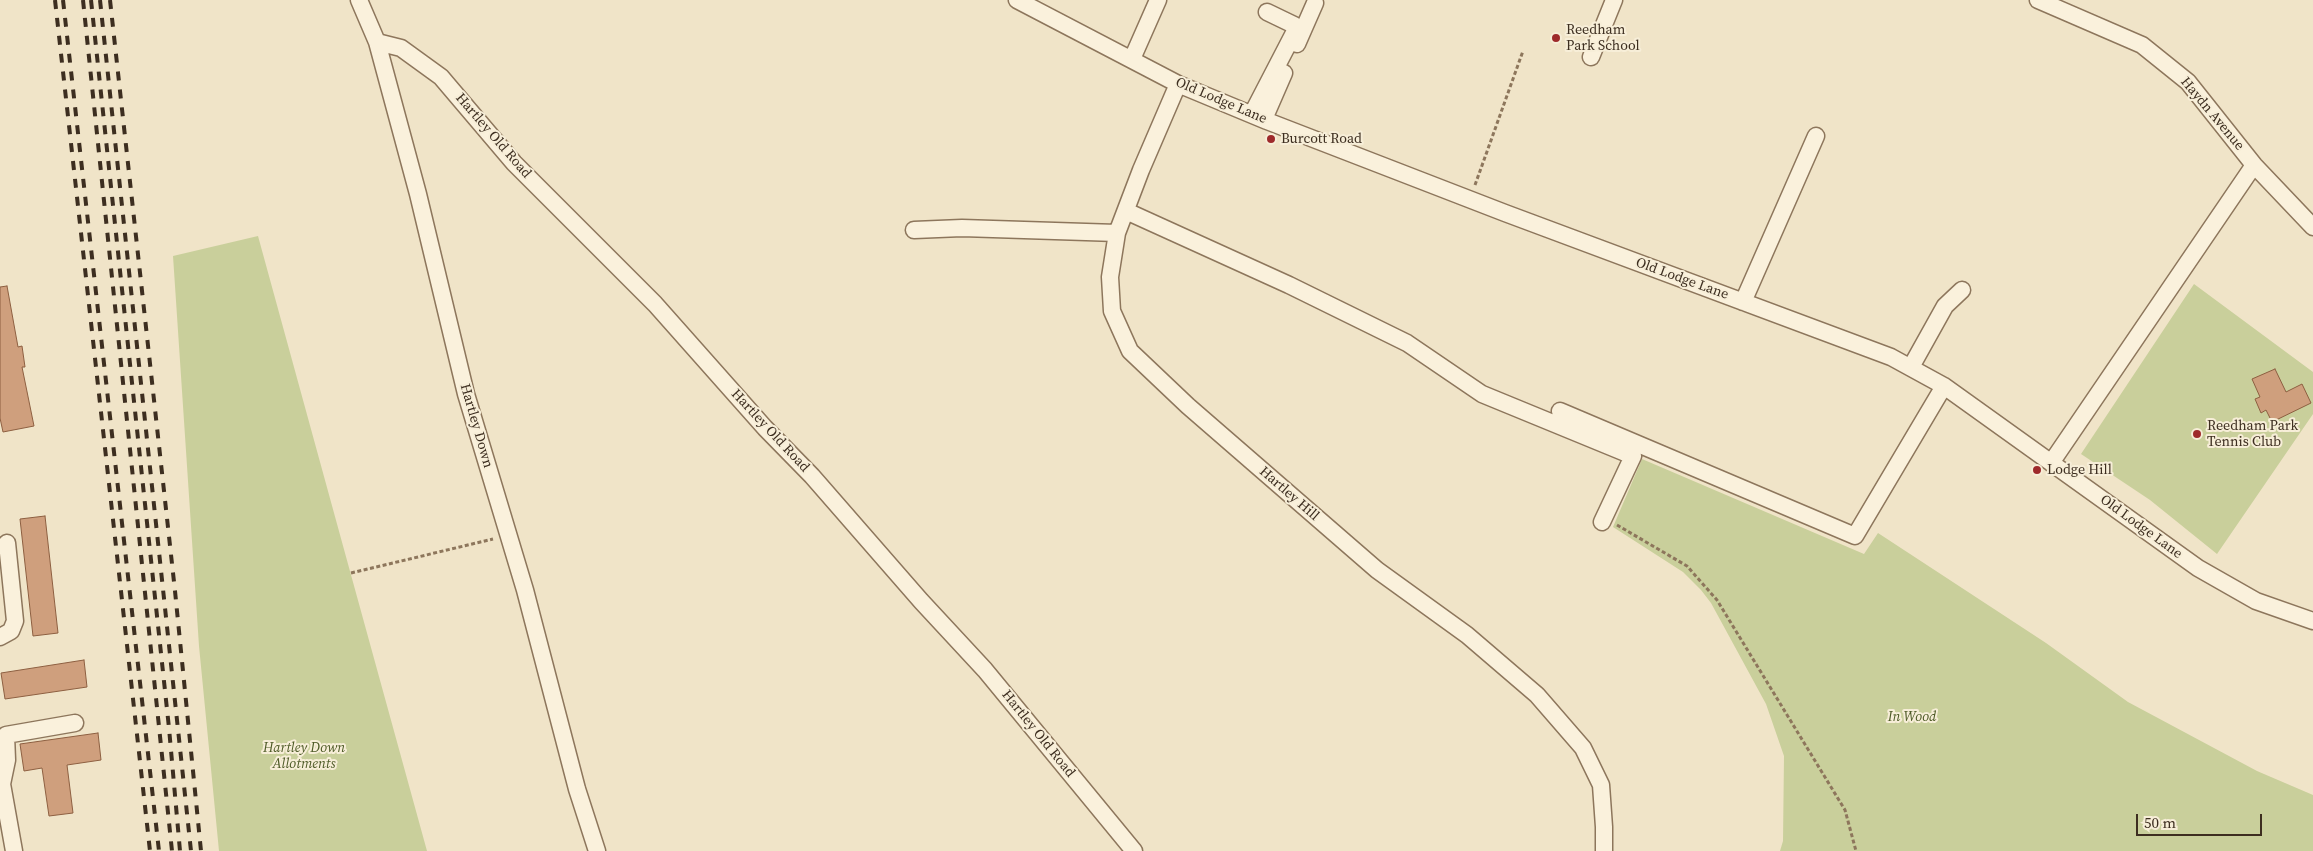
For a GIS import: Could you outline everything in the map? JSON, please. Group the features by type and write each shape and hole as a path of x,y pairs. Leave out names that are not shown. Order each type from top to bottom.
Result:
{"street":[{"name":"Hartley Down","path":"358,0 378,42 418,194 466,394 527,599 577,790 596,851"},
{"name":"Old Lodge Lane","path":"1017,0 1178,84 1258,117 1469,199 1873,349 1944,386 2198,568 2256,602 2313,621"},
{"path":"1132,59 1158,0"},
{"path":"1591,57 1614,0"},
{"name":"Haydn Avenue","path":"2038,0 2142,45 2188,82 2254,165 2313,227"},
{"path":"1258,117 1315,3"},
{"path":"1258,117 1294,31 1294,25 1267,12"},
{"name":"Hartley Old Road","path":"378,42 401,48 441,76 514,163 655,304 985,670 1134,851"},
{"name":"Hartley Hill","path":"1178,84 1117,233 1110,277 1112,311 1130,351 1188,406 1377,570 1467,635 1537,695 1583,748 1601,784 1604,851"},
{"path":"1743,302 1816,136"},
{"path":"2052,463 2254,165"},
{"path":"1126,211 1289,285 1407,343 1482,394 1633,456 1608,520"},
{"path":"914,230 962,228 1117,233"},
{"path":"1910,367 1945,306 1962,290"},
{"path":"1560,412 1855,536 1944,386"},
{"path":"0,636 11,631 15,621 7,543"},
{"path":"14,851 1,784 7,760 6,735 75,723"}],"path":[{"path":"1469,199 1523,52"},
{"path":"1608,520 1687,566 1717,600 1845,810 1856,851"},
{"path":"350,573 508,534"}],"green space":[{"name":"Hartley Down Allotments","path":"258,236 427,851 219,851 199,646 173,256"},
{"name":"Reedham Park Tennis Club","path":"2194,284 2313,372 2313,414 2217,554 2150,500 2081,454"},
{"name":"In Wood","path":"1642,459 1864,554 1878,533 2046,643 2128,702 2257,771 2313,795 2313,851 1780,851 1783,841 1784,756 1766,704 1711,603 1701,590 1683,572 1613,527"}],"building":[{"path":"7,286 18,347 22,346 25,367 22,367 34,426 3,432 0,418 0,287"},
{"path":"2275,369 2286,392 2302,384 2311,403 2272,422 2266,410 2261,413 2255,399 2260,397 2252,379"},
{"path":"45,516 58,633 33,636 20,519"},
{"path":"84,660 87,687 5,699 1,673"},
{"path":"98,733 101,760 67,765 73,813 49,816 42,768 24,771 20,744"}],"railway":[{"path":"55,0 150,851"},
{"path":"63,0 159,851"},
{"path":"83,0 172,851"},
{"path":"91,0 169,728 180,851"},
{"path":"100,0 191,851"},
{"path":"110,0 175,591 201,851"}],"place":[{"name":"Reedham Park School","path":"1556,38"},
{"name":"Burcott Road","path":"1271,139"},
{"name":"Reedham Park Tennis Club","path":"2197,434"},
{"name":"Lodge Hill","path":"2037,470"}]}
